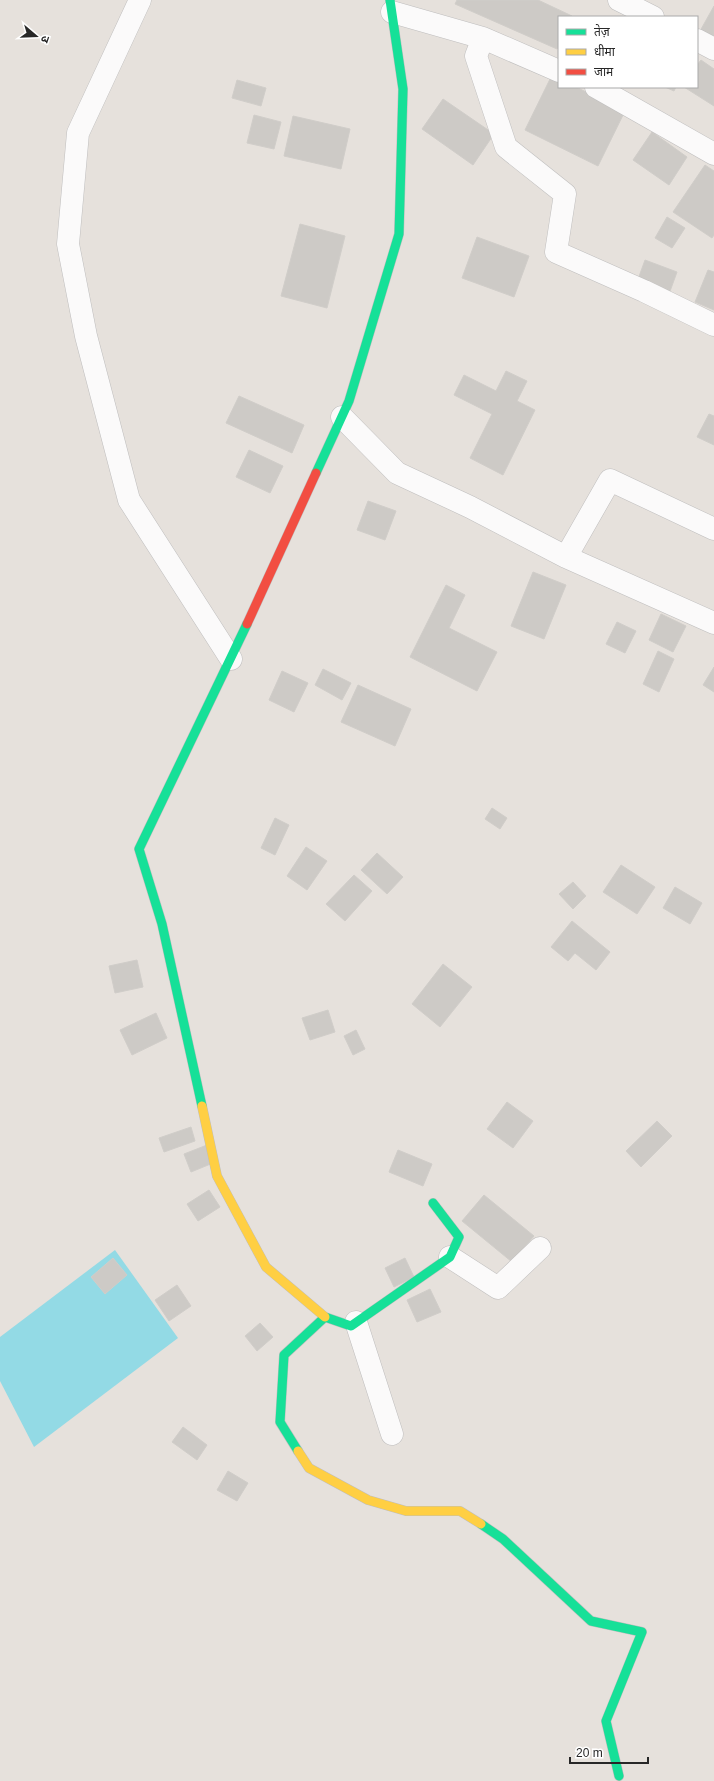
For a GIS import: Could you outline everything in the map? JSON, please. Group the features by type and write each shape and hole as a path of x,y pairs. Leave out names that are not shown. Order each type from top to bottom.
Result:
{"street":[{"path":"140,0 131,16 78,133 68,244 86,336 128,500 231,659"},
{"path":"619,0 651,16"},
{"path":"434,1203 458,1237 450,1257 351,1326 326,1317 266,1267 217,1176 162,924 139,849 231,659 349,401 399,234 403,89 391,6 483,38 558,71"},
{"path":"483,38 476,56 506,147 565,194 556,252 644,291 714,325"},
{"path":"698,41 714,49"},
{"path":"598,88 714,154"},
{"path":"342,417 397,473 470,507 566,557 714,622"},
{"path":"566,557 610,480 714,530"},
{"path":"450,1257 498,1288 540,1248"},
{"path":"326,1317 284,1355 280,1422 309,1468 368,1500 406,1511 460,1511 503,1539 591,1621 642,1632 606,1721 619,1776"},
{"path":"356,1322 392,1434"}],"water":[{"path":"115,1250 178,1338 34,1447 0,1381 0,1337"}],"building":[{"path":"457,0 538,0 572,16 558,16 557,49 455,4"},
{"path":"714,6 714,40 700,31"},
{"path":"701,60 714,69 714,106 686,88 698,88 698,64"},
{"path":"552,75 558,78 558,88 578,88 625,111 598,166 525,130"},
{"path":"237,80 266,88 261,106 232,98"},
{"path":"667,88 676,88 674,91"},
{"path":"443,99 494,134 473,165 422,129"},
{"path":"254,115 281,122 274,149 247,143"},
{"path":"293,116 350,129 341,169 284,156"},
{"path":"652,132 687,157 669,185 633,160"},
{"path":"705,165 714,171 714,235 712,238 673,212"},
{"path":"667,217 685,228 672,248 655,238"},
{"path":"300,224 345,236 327,308 281,296"},
{"path":"477,237 529,256 514,297 462,278"},
{"path":"645,260 677,272 669,294 637,282"},
{"path":"708,270 714,272 714,310 695,302"},
{"path":"506,371 527,381 517,401 535,410 503,475 470,458 492,414 454,395 464,375 496,391"},
{"path":"239,396 304,425 292,453 226,423"},
{"path":"709,414 714,416 714,445 697,437"},
{"path":"249,450 283,466 270,493 236,477"},
{"path":"368,501 396,511 385,540 357,530"},
{"path":"533,572 566,585 544,639 511,626"},
{"path":"446,585 465,595 449,628 497,652 477,691 410,657"},
{"path":"661,614 686,626 673,652 649,640"},
{"path":"617,622 636,631 625,653 606,644"},
{"path":"658,651 674,659 659,692 643,684"},
{"path":"714,667 714,692 703,685"},
{"path":"323,669 351,683 342,700 315,685"},
{"path":"282,671 308,683 294,712 269,700"},
{"path":"358,685 411,709 395,746 341,722"},
{"path":"492,808 507,818 500,829 485,819"},
{"path":"275,818 289,825 275,855 261,848"},
{"path":"306,847 327,861 307,890 287,876"},
{"path":"377,853 403,877 387,894 361,870"},
{"path":"621,865 655,887 637,914 603,892"},
{"path":"354,875 372,891 345,921 326,904"},
{"path":"573,882 586,896 573,909 559,894"},
{"path":"675,887 702,903 690,924 663,908"},
{"path":"572,921 610,952 596,970 575,953 568,961 551,947"},
{"path":"137,960 143,987 115,993 109,966"},
{"path":"443,964 472,987 440,1027 412,1004"},
{"path":"328,1010 335,1032 310,1040 302,1018"},
{"path":"156,1013 167,1038 132,1055 120,1030"},
{"path":"356,1030 365,1049 353,1055 344,1036"},
{"path":"507,1102 533,1121 513,1148 487,1129"},
{"path":"657,1121 672,1136 641,1167 626,1151"},
{"path":"191,1127 195,1141 164,1152 159,1138"},
{"path":"207,1145 213,1163 191,1172 184,1154"},
{"path":"398,1150 432,1164 423,1186 389,1172"},
{"path":"209,1190 220,1207 198,1221 187,1204"},
{"path":"484,1195 534,1236 512,1262 462,1221"},
{"path":"113,1258 127,1275 105,1294 91,1277"},
{"path":"405,1258 414,1277 394,1287 385,1268"},
{"path":"177,1285 191,1306 169,1321 155,1300"},
{"path":"430,1289 441,1312 417,1322 407,1300"},
{"path":"260,1323 273,1337 257,1351 245,1336"},
{"path":"183,1427 207,1445 197,1460 172,1442"},
{"path":"228,1471 248,1483 237,1501 217,1490"}],"traffic: fast":[{"path":"316,473 349,401 399,234 403,89 390,0"},
{"path":"202,1106 162,924 139,849 247,624"},
{"path":"298,1451 280,1422 284,1355 325,1317 351,1326 450,1257 459,1237 433,1203"},
{"path":"481,1524 503,1539 591,1621 642,1632 606,1721 619,1776"}],"traffic: slow":[{"path":"202,1106 217,1176 266,1267 325,1317"},
{"path":"298,1451 309,1468 368,1500 406,1511 460,1511 481,1524"}],"traffic: jam":[{"path":"247,624 316,473"}]}
